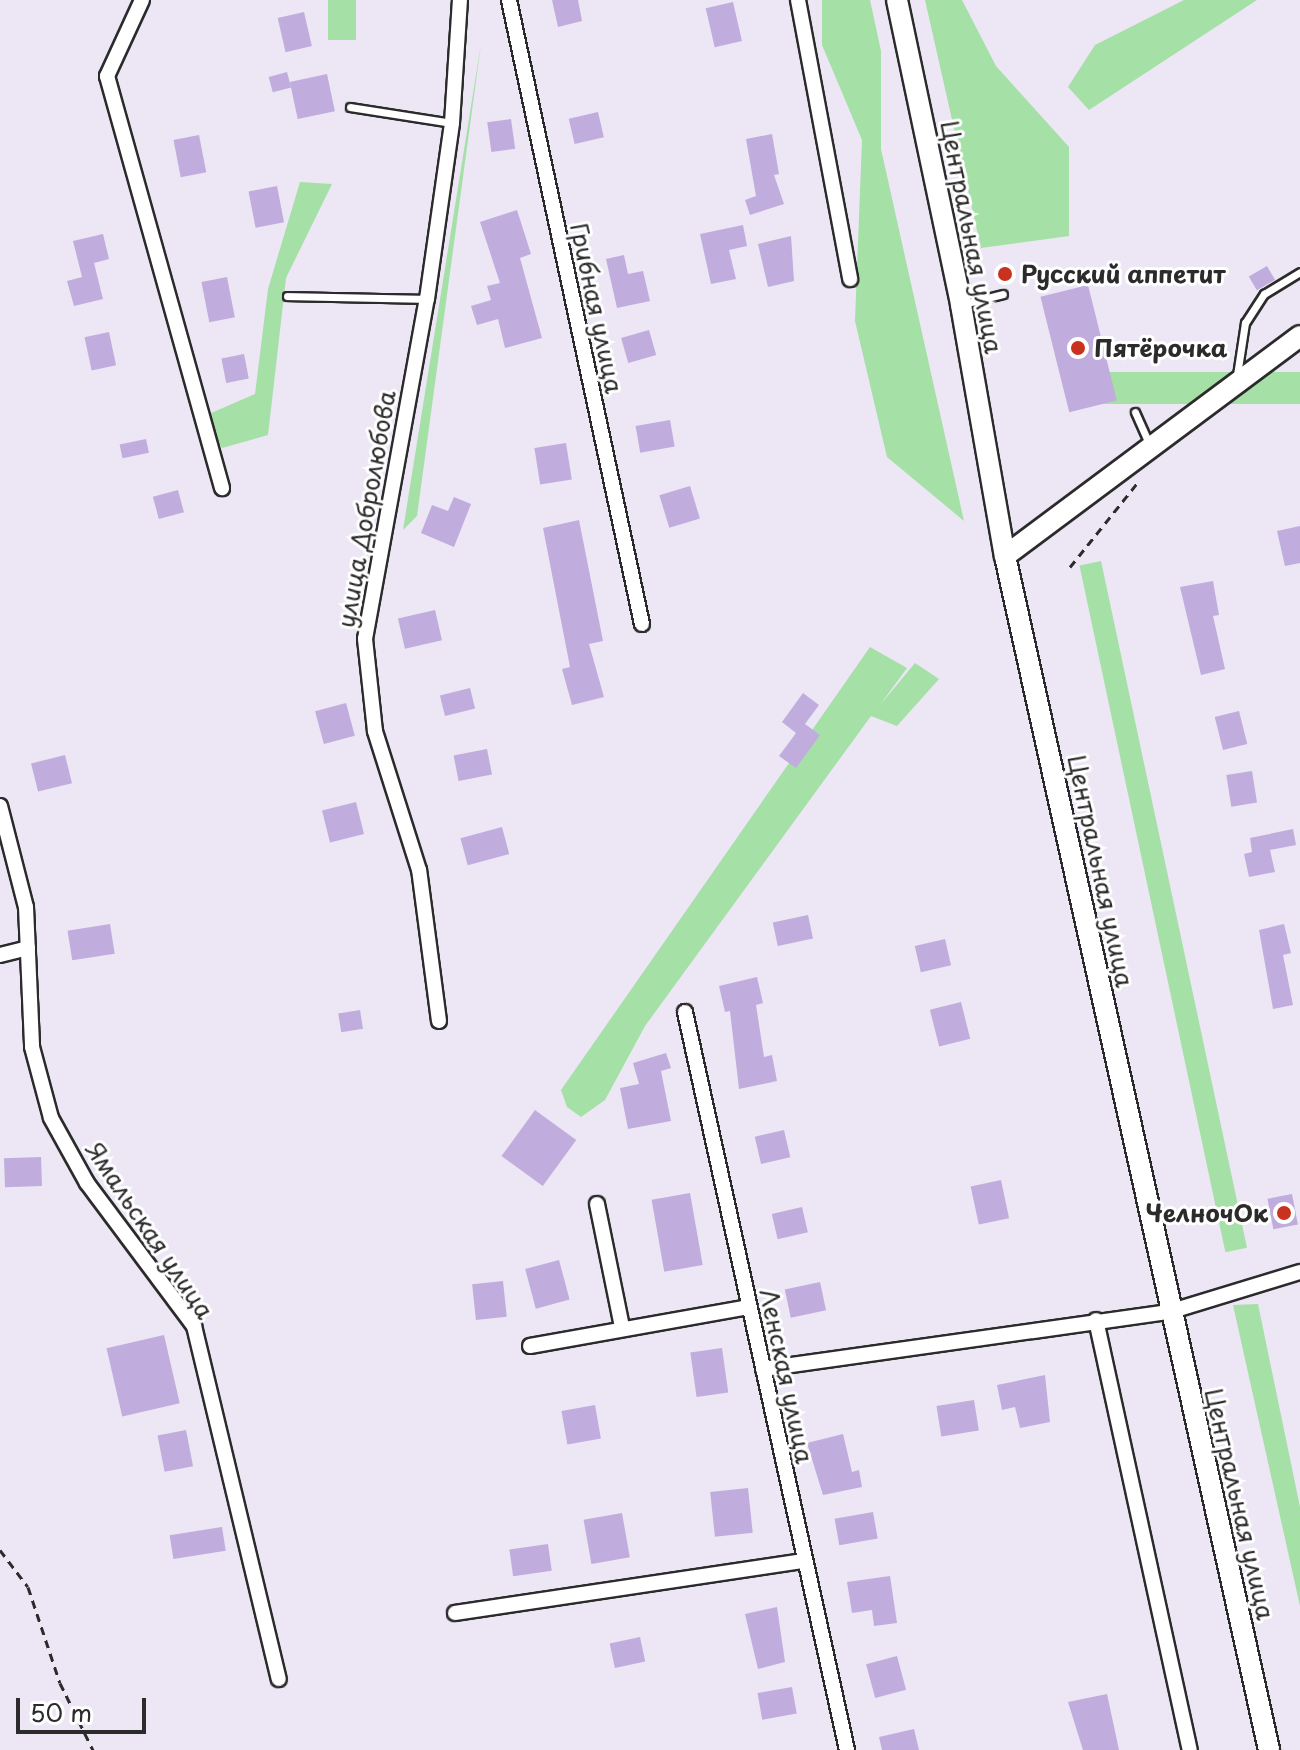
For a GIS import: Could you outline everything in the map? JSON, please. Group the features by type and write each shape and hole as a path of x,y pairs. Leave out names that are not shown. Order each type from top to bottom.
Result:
{"main road":[{"name":"Центральная улица","path":"897,0 961,305 1005,556 1169,1312 1269,1750"},
{"path":"1005,556 1300,336"}],"street":[{"path":"142,0 107,76 222,488"},
{"name":"улица Добролюбова","path":"439,1021 419,870 375,731 365,655 427,299 452,123 460,0"},
{"name":"Грибная улица","path":"509,0 642,624"},
{"path":"798,0 850,279"},
{"name":"Ямальская улица","path":"0,806 26,907 32,1047 51,1118 87,1183 194,1326 279,1679"},
{"path":"0,955 28,948"},
{"name":"Ленская улица","path":"685,1012 847,1750"},
{"path":"597,1204 622,1327"},
{"path":"763,1369 1169,1312 1300,1272"},
{"path":"530,1346 622,1327 750,1307"},
{"path":"1096,1320 1190,1750"},
{"path":"455,1613 805,1561"}],"lane":[{"path":"350,107 452,123"},
{"path":"1233,385 1243,358 1245,323 1264,294 1300,272"},
{"path":"961,305 1003,294"},
{"path":"287,296 427,299"},
{"path":"1135,412 1150,446"}],"path":[{"path":"1070,567 1096,530 1148,474"},
{"path":"0,1550 28,1587 60,1683 93,1750"}],"green space":[{"path":"328,0 356,0 356,40 328,40"},
{"path":"822,0 870,0 881,51 881,149 964,521 887,457 855,321 862,140 822,45"},
{"path":"925,0 962,0 996,66 1069,147 1069,236 981,248"},
{"path":"1184,0 1257,0 1089,110 1068,87 1095,45"},
{"path":"481,44 417,516 403,530"},
{"path":"300,182 332,184 286,278 268,435 222,448 202,417 255,394 268,289"},
{"path":"1080,372 1300,372 1300,404 1080,404"},
{"path":"1101,561 1247,1248 1225,1252 1079,566"},
{"path":"870,647 907,668 880,705 915,663 939,679 897,726 871,716 645,1026 605,1100 581,1117 567,1107 561,1090"},
{"path":"1258,1304 1300,1507 1300,1606 1233,1305"}],"building":[{"path":"552,0 578,0 582,21 558,27"},
{"path":"733,2 742,41 715,47 706,8"},
{"path":"304,12 312,46 286,52 278,18"},
{"path":"287,72 291,87 273,92 269,77"},
{"path":"327,74 335,111 298,119 290,82"},
{"path":"598,112 604,137 575,144 569,119"},
{"path":"511,119 515,149 491,152 487,122"},
{"path":"772,134 779,174 774,175 784,204 750,215 745,200 756,196 746,139"},
{"path":"199,135 206,172 181,177 173,140"},
{"path":"277,186 284,222 256,228 249,192"},
{"path":"517,210 531,254 520,258 542,338 505,348 498,319 477,325 471,306 491,300 487,286 500,283 480,222"},
{"path":"743,225 747,246 729,250 736,279 711,284 700,234"},
{"path":"103,234 109,259 94,263 103,299 74,306 67,281 82,277 73,241"},
{"path":"791,236 794,281 768,287 758,244"},
{"path":"624,255 628,274 643,271 650,301 617,308 606,259"},
{"path":"1267,266 1275,280 1257,290 1249,276"},
{"path":"227,277 235,317 209,322 201,282"},
{"name":"Пятёрочка","path":"1088,285 1117,400 1069,412 1040,297"},
{"path":"649,330 656,355 628,363 621,338"},
{"path":"109,332 116,365 92,370 85,337"},
{"path":"244,354 249,379 226,383 221,358"},
{"path":"670,420 675,447 640,453 636,426"},
{"path":"146,439 149,453 123,458 120,445"},
{"path":"566,443 572,480 540,485 534,448"},
{"path":"690,486 700,519 669,528 659,495"},
{"path":"178,490 184,512 159,519 153,497"},
{"path":"454,497 471,504 454,547 421,533 432,505 448,511"},
{"path":"579,520 603,641 589,644 604,697 572,705 562,669 570,667 543,528"},
{"path":"1300,526 1300,563 1285,566 1277,531"},
{"path":"1213,581 1219,615 1213,616 1225,669 1201,675 1180,587"},
{"path":"435,610 442,640 405,649 398,619"},
{"path":"470,688 475,708 445,716 440,695"},
{"path":"803,693 819,705 805,724 820,735 796,768 779,756 796,733 782,722"},
{"path":"346,703 355,736 324,744 315,711"},
{"path":"1239,711 1247,744 1223,750 1215,717"},
{"path":"487,749 492,775 459,781 454,755"},
{"path":"65,755 72,783 38,792 31,763"},
{"path":"1252,771 1257,803 1231,807 1226,775"},
{"path":"356,802 364,834 330,842 322,810"},
{"path":"502,827 509,854 468,865 460,838"},
{"path":"1293,829 1296,845 1270,850 1275,872 1249,877 1244,854 1252,852 1250,838"},
{"path":"808,915 813,938 778,946 773,922"},
{"path":"110,924 115,954 72,960 68,931"},
{"path":"1284,924 1291,953 1283,955 1293,1005 1273,1009 1259,930"},
{"path":"945,939 951,965 921,972 915,946"},
{"path":"757,977 763,1003 756,1005 764,1057 772,1055 777,1081 739,1089 730,1011 725,1012 719,986"},
{"path":"961,1002 970,1039 939,1047 930,1010"},
{"path":"360,1010 363,1029 341,1032 338,1013"},
{"path":"666,1053 671,1068 661,1071 671,1121 628,1129 620,1088 639,1084 633,1063"},
{"path":"535,1110 576,1140 543,1186 501,1156"},
{"path":"784,1130 790,1157 761,1164 755,1137"},
{"path":"41,1157 42,1186 5,1187 4,1158"},
{"path":"1001,1180 1009,1218 979,1225 971,1186"},
{"path":"690,1193 703,1265 664,1272 652,1200"},
{"path":"1292,1194 1298,1224 1273,1229 1267,1199"},
{"path":"802,1207 808,1232 778,1239 772,1214"},
{"path":"559,1260 570,1300 536,1309 525,1269"},
{"path":"503,1281 507,1317 476,1320 472,1284"},
{"path":"820,1282 826,1310 791,1318 785,1289"},
{"path":"164,1335 180,1403 122,1416 107,1348"},
{"path":"722,1348 728,1393 697,1397 690,1352"},
{"path":"1045,1375 1050,1422 1020,1428 1015,1407 1002,1410 997,1385"},
{"path":"974,1400 979,1431 941,1437 936,1406"},
{"path":"595,1405 601,1438 567,1444 562,1411"},
{"path":"186,1430 193,1466 165,1472 158,1436"},
{"path":"843,1434 852,1472 859,1470 862,1487 823,1495 807,1443"},
{"path":"748,1488 753,1533 715,1537 710,1492"},
{"path":"873,1512 878,1539 839,1545 835,1519"},
{"path":"622,1513 630,1557 591,1564 584,1520"},
{"path":"222,1527 226,1551 173,1559 170,1535"},
{"path":"548,1544 552,1571 513,1576 509,1549"},
{"path":"890,1576 897,1623 874,1626 872,1610 852,1613 847,1582"},
{"path":"777,1607 785,1662 758,1669 745,1614"},
{"path":"640,1637 645,1661 615,1668 610,1643"},
{"path":"897,1656 906,1690 875,1698 866,1664"},
{"path":"792,1687 797,1714 762,1720 758,1693"},
{"path":"1107,1694 1119,1750 1083,1750 1068,1702"},
{"path":"914,1729 919,1750 882,1750 879,1737"}],"place":[{"name":"Русский аппетит","path":"1005,274"},
{"name":"Пятёрочка","path":"1078,348"},
{"name":"ЧелночОк","path":"1284,1213"}]}
